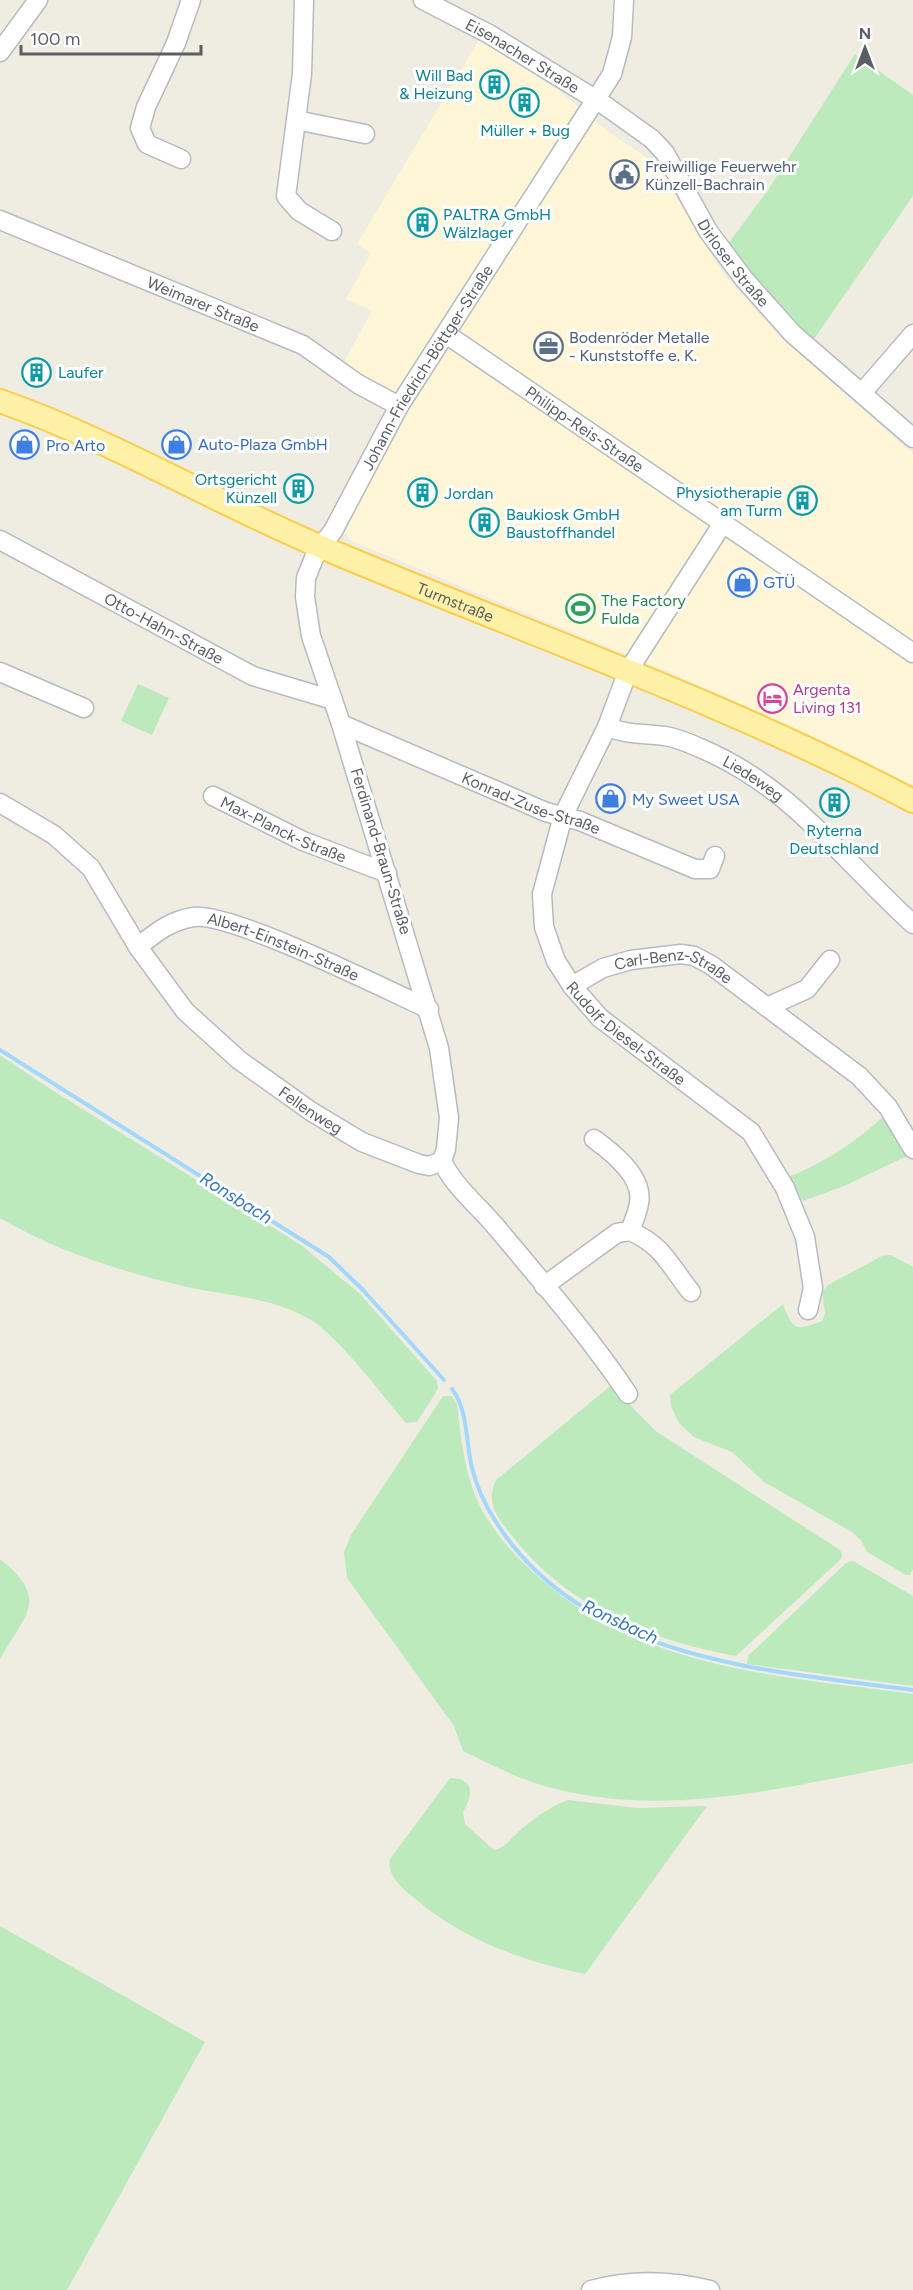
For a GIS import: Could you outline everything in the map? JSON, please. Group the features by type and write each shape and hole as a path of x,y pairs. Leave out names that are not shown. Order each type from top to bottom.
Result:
{"main road":[{"name":"Turmstraße","path":"0,401 114,447 321,547 628,670 869,777 913,801"}],"street":[{"path":"2,45 38,0"},
{"path":"182,159 147,144 140,128 146,107 176,43 191,0"},
{"path":"304,0 302,74 286,196 299,211 332,231"},
{"name":"Eisenacher Straße","path":"423,0 452,6 596,100"},
{"path":"596,100 612,74 619,55 624,0"},
{"name":"Johann-Friedrich-Böttger-Straße","path":"321,547 333,531 399,406 596,100"},
{"name":"Dirloser Straße","path":"596,100 652,139 665,153 708,231 744,279 793,334 913,438"},
{"path":"296,120 365,134"},
{"name":"Weimarer Straße","path":"0,220 303,345 358,384 399,406"},
{"name":"Philipp-Reis-Straße","path":"446,334 913,653"},
{"path":"862,393 913,334"},
{"path":"607,727 628,670 723,523"},
{"name":"Otto-Hahn-Straße","path":"0,540 254,676 333,700"},
{"name":"Ferdinand-Braun-Straße","path":"321,547 306,578 305,597 311,636 341,724 429,1009 447,1097 449,1132 442,1161"},
{"path":"0,672 84,708"},
{"name":"Konrad-Zuse-Straße","path":"341,724 546,812 563,816 695,869 711,869 716,856"},
{"name":"Rudolf-Diesel-Straße","path":"607,727 563,816 542,894 544,927 556,961 573,986 600,1018 751,1132 784,1188 805,1237 813,1288 808,1310"},
{"name":"Liedeweg","path":"607,727 626,735 667,736 699,747 748,773 797,810 847,856 913,924"},
{"name":"Max-Planck-Straße","path":"213,796 303,841 387,873"},
{"name":"Fellenweg","path":"0,802 54,835 91,868 138,947 185,1011 239,1060 362,1142 419,1164 429,1166 442,1161"},
{"name":"Albert-Einstein-Straße","path":"138,947 166,926 196,917 226,923 322,960 429,1009"},
{"name":"Carl-Benz-Straße","path":"573,986 603,968 631,960 681,954 694,956 711,965 859,1076 888,1107 913,1149"},
{"path":"766,1007 807,988 830,960"},
{"path":"594,1139 614,1154 635,1182 640,1202 630,1231"},
{"path":"442,1161 457,1186 484,1212 606,1363 628,1394"},
{"path":"544,1286 617,1233 630,1231 649,1239 659,1247 691,1292"},
{"path":"591,2290 622,2283 654,2282 710,2290"}],"shaded area":[{"path":"479,40 558,90 607,131 659,166 699,236 727,278 779,336 913,454 913,785 690,681 349,540 346,533 347,525 413,402 365,378 344,362 372,311 346,299 371,253 357,244"}],"green space":[{"path":"855,54 913,95 913,196 812,342 740,264 728,244 768,190"},
{"path":"138,684 169,698 152,735 121,721"},
{"path":"0,1055 52,1090 301,1245 360,1294 437,1381 438,1389 417,1422 406,1423 337,1342 314,1322 299,1314 267,1302 183,1286 112,1267 43,1240 0,1218"},
{"path":"886,1114 909,1155 844,1186 803,1201 788,1177 840,1150"},
{"path":"891,1255 913,1267 913,1569 910,1575 906,1575 867,1552 861,1540 852,1532 764,1482 732,1452 694,1437 679,1423 671,1406 670,1395 783,1304 796,1326 801,1327 822,1321 825,1313 822,1292 828,1285 882,1256"},
{"path":"614,1383 631,1406 657,1432 840,1550 842,1554 841,1559 736,1656 673,1641 642,1630 585,1602 535,1562 498,1517 492,1496 496,1480"},
{"path":"443,1396 452,1396 457,1404 462,1445 471,1485 482,1510 512,1551 548,1585 588,1613 630,1636 675,1652 721,1665 769,1674 913,1694 913,1763 736,1795 646,1801 601,1797 544,1786 508,1773 463,1751 454,1726 347,1578 344,1552 351,1535"},
{"path":"0,1559 25,1585 29,1596 25,1618 0,1659"},
{"path":"853,1561 913,1596 913,1686 747,1664 748,1656 846,1563"},
{"path":"450,1778 464,1781 468,1785 469,1800 463,1812 465,1824 494,1850 505,1845 539,1816 568,1800 637,1808 707,1806 585,1974 539,1963 472,1937 432,1912 396,1881 391,1871 390,1859"},
{"path":"0,1926 205,2042 67,2290 0,2290"}],"waterway":[{"name":"Ronsbach","path":"0,1050 329,1257 363,1290 444,1380"},
{"name":"Ronsbach","path":"452,1389 464,1416 474,1475 492,1516 533,1568 577,1604 628,1631 683,1651 740,1665 913,1690"}],"place":[{"name":"Will Bad & Heizung","path":"494,84"},
{"name":"Müller + Bug","path":"525,102"},
{"name":"Freiwillige Feuerwehr Künzell-Bachrain","path":"624,175"},
{"name":"PALTRA GmbH Wälzlager","path":"422,223"},
{"name":"Bodenröder Metalle - Kunststoffe e. K.","path":"548,346"},
{"name":"Laufer","path":"37,372"},
{"name":"Auto-Plaza GmbH","path":"177,444"},
{"name":"Pro Arto","path":"25,445"},
{"name":"Ortsgericht Künzell","path":"298,488"},
{"name":"Jordan","path":"423,493"},
{"name":"Physiotherapie am Turm","path":"803,501"},
{"name":"Baukiosk GmbH Baustoffhandel","path":"485,523"},
{"name":"GTÜ","path":"742,582"},
{"name":"The Factory Fulda","path":"580,609"},
{"name":"Argenta Living 131","path":"772,698"},
{"name":"My Sweet USA","path":"611,799"},
{"name":"Ryterna Deutschland","path":"834,802"}]}
